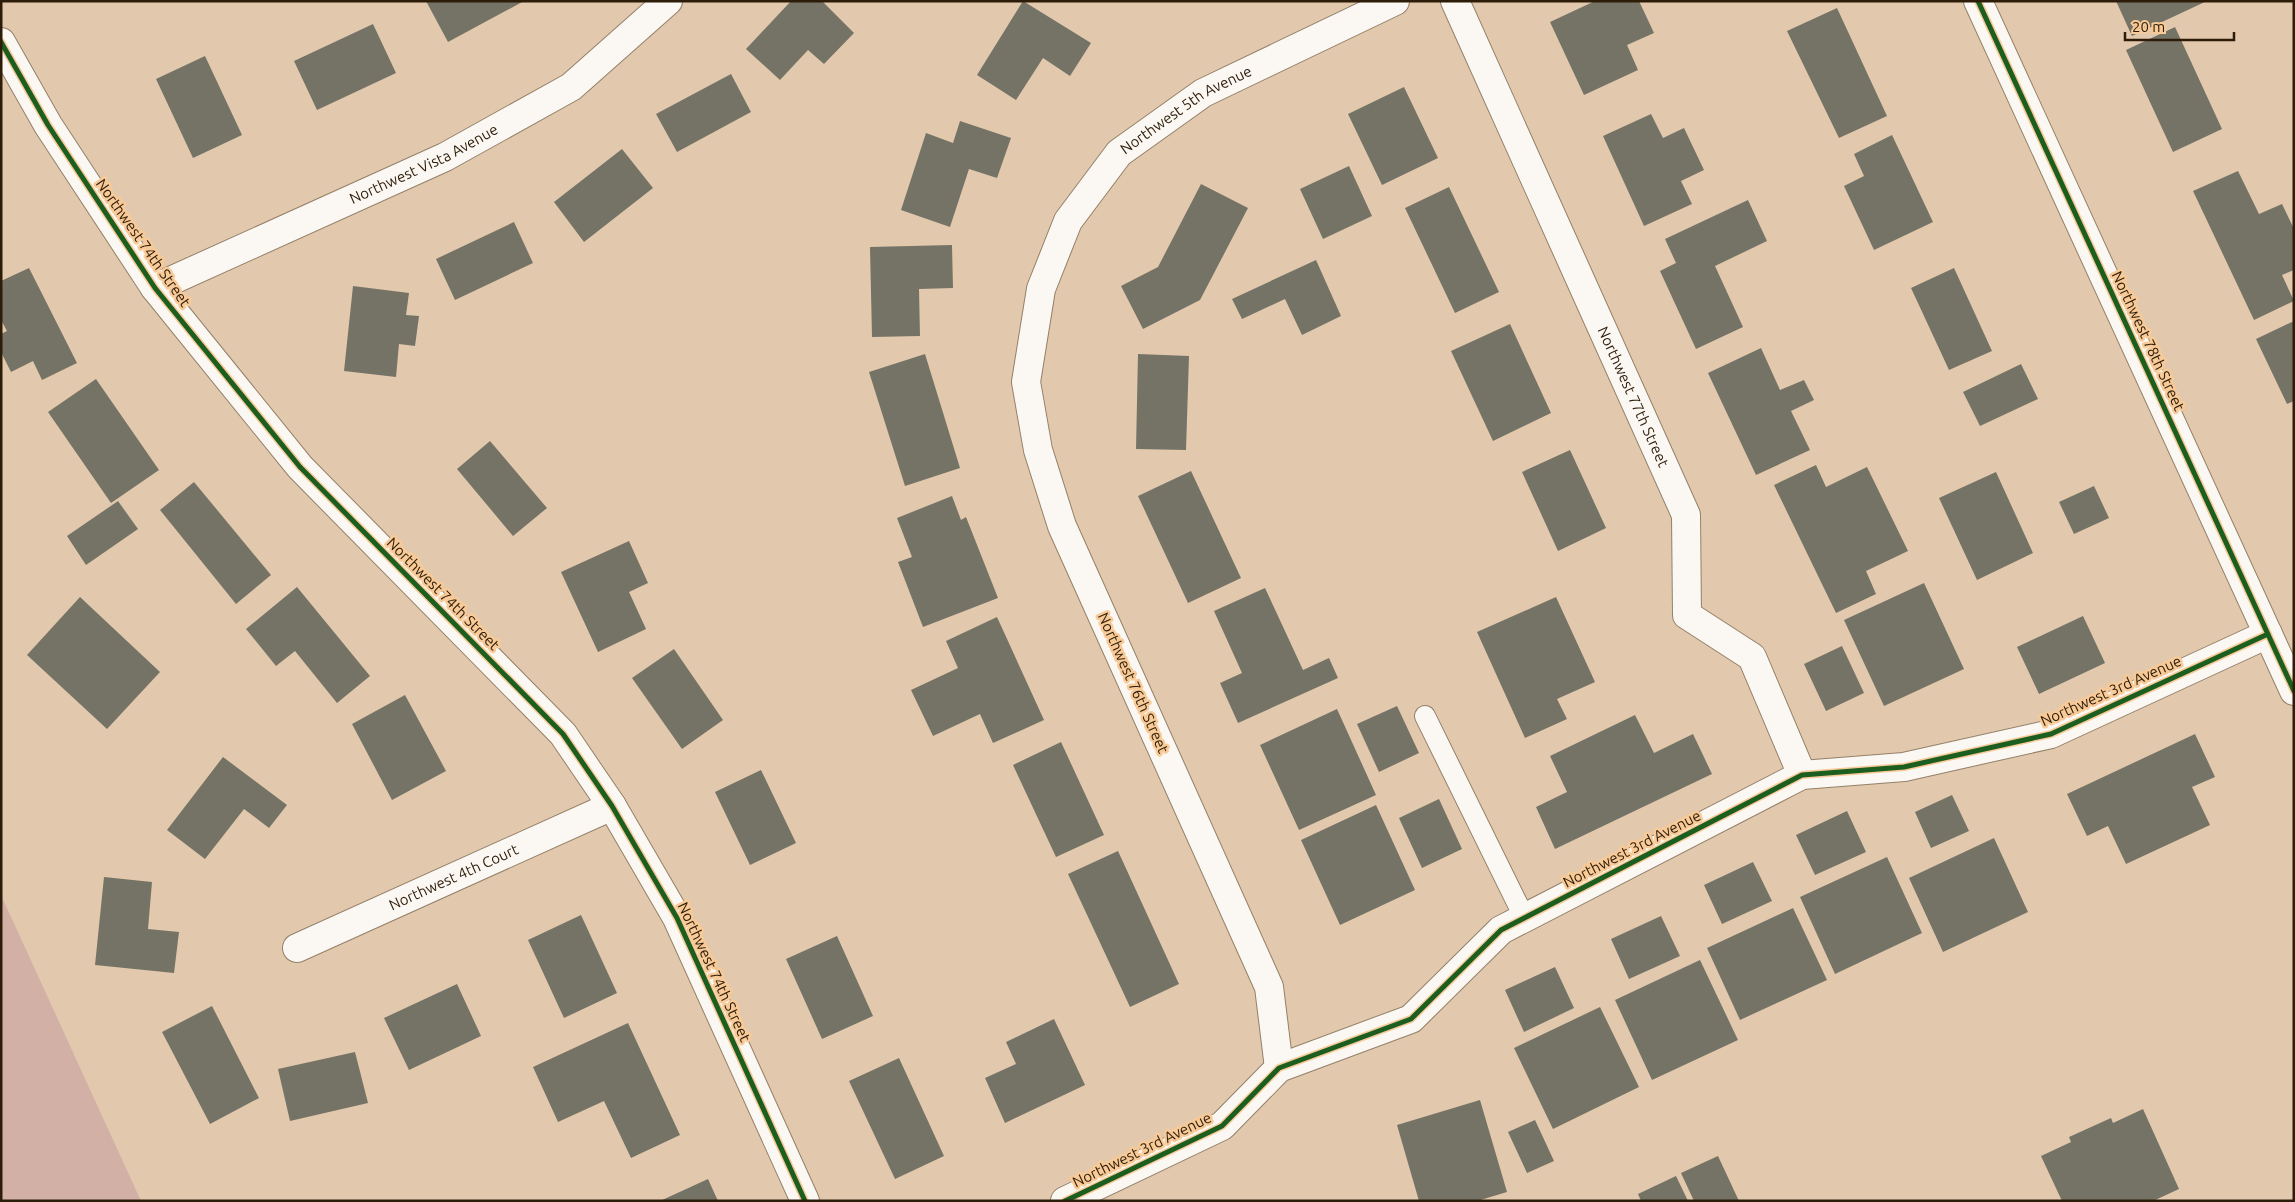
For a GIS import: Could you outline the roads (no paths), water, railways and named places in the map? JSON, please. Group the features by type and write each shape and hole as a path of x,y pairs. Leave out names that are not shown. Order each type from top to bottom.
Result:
{"street":[{"name":"Northwest Vista Avenue","path":"155,288 445,157 571,87 668,1"},
{"name":"Northwest 5th Avenue","path":"1041,289 1068,221 1118,154 1203,93 1395,1"},
{"name":"Northwest 77th Street","path":"1455,1 1686,515 1687,615 1752,657 1802,775"},
{"name":"Northwest 78th Street","path":"1978,1 2294,691"},
{"name":"Northwest 74th Street","path":"1,42 48,125 155,288 300,467 563,734 612,806 677,918 805,1201"},
{"name":"Northwest 76th Street","path":"1041,289 1026,382 1038,450 1062,526 1269,987 1279,1068"},
{"name":"Northwest 3rd Avenue","path":"1066,1201 1222,1126 1279,1068 1411,1018 1501,930 1802,775 1904,766 2051,734 2268,634"},
{"name":"Northwest 4th Court","path":"297,948 612,806"}],"lane":[{"path":"1424,716 1525,919"}]}
